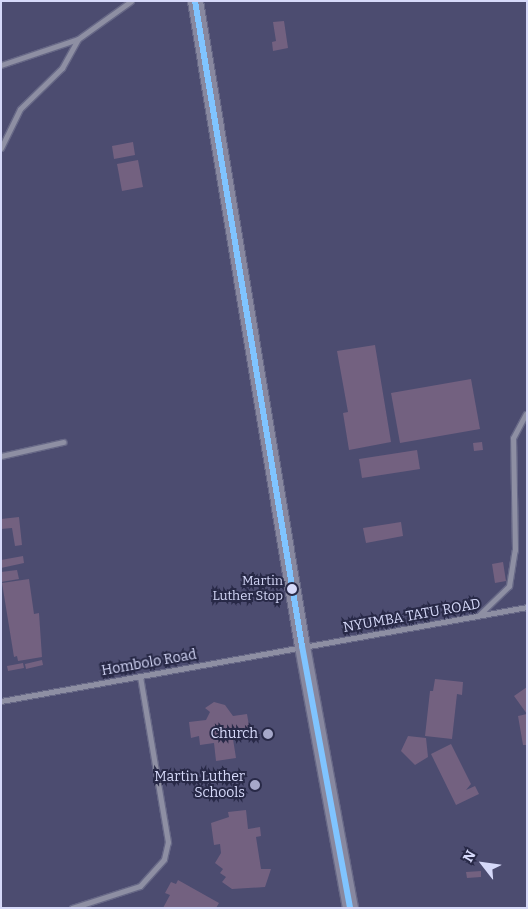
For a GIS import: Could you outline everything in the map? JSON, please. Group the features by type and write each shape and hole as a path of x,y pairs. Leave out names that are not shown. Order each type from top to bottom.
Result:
{"highway":[{"path":"195,1 302,646 350,908"}],"street":[{"path":"1,65 78,39 131,1"},
{"path":"1,148 20,109 62,68 78,39"},
{"path":"479,616 509,586 514,550 513,438 526,414"},
{"path":"1,456 63,442"},
{"name":"NYUMBA TATU ROAD","path":"302,646 527,607"},
{"name":"Hombolo Road","path":"1,701 302,646"},
{"path":"72,908 140,886 164,859 168,842 140,676"}],"building":[{"path":"284,21 288,48 273,51 272,42 276,41 273,22"},
{"path":"133,142 135,155 114,159 112,146"},
{"path":"138,160 143,187 122,191 117,164"},
{"path":"375,345 391,442 349,450 343,413 348,412 337,351"},
{"path":"471,379 480,429 400,443 391,393"},
{"path":"482,442 483,450 474,451 473,443"},
{"path":"417,450 420,469 362,478 359,459"},
{"path":"19,517 22,545 15,546 12,528 1,529 1,519"},
{"path":"401,522 403,536 366,543 363,528"},
{"path":"23,556 24,563 1,568 1,560"},
{"path":"503,562 506,581 495,583 492,564"},
{"path":"17,570 19,579 1,582 1,572"},
{"path":"29,579 34,614 39,613 42,657 18,661 17,656 14,657 2,583"},
{"path":"42,660 43,665 26,669 25,664"},
{"path":"23,663 24,668 8,671 7,666"},
{"path":"435,679 463,682 462,695 457,694 452,739 425,736 430,691 433,691"},
{"path":"527,687 527,714 514,696"},
{"path":"214,702 225,705 233,716 247,714 251,737 233,739 236,758 216,761 214,743 200,745 199,736 191,738 189,722 206,720 210,712 205,708"},
{"path":"527,714 527,745 523,745 518,716"},
{"path":"408,736 426,738 428,757 415,765 401,751"},
{"path":"451,744 471,784 466,790 475,786 479,794 456,805 431,754"},
{"path":"246,810 248,829 260,827 261,836 256,837 261,869 271,869 265,887 232,889 222,882 226,877 220,873 223,869 215,863 221,853 220,844 214,845 211,823 229,817 228,812"},
{"path":"481,871 481,877 467,878 466,872"},
{"path":"178,880 219,903 216,908 163,908 170,895 165,893 171,882 176,884"}],"transit line":[{"path":"195,1 302,646 350,908"}],"place":[{"name":"Martin Luther Stop","path":"292,589"},
{"name":"Church","path":"268,734"},
{"name":"Martin Luther Schools","path":"255,785"}]}
